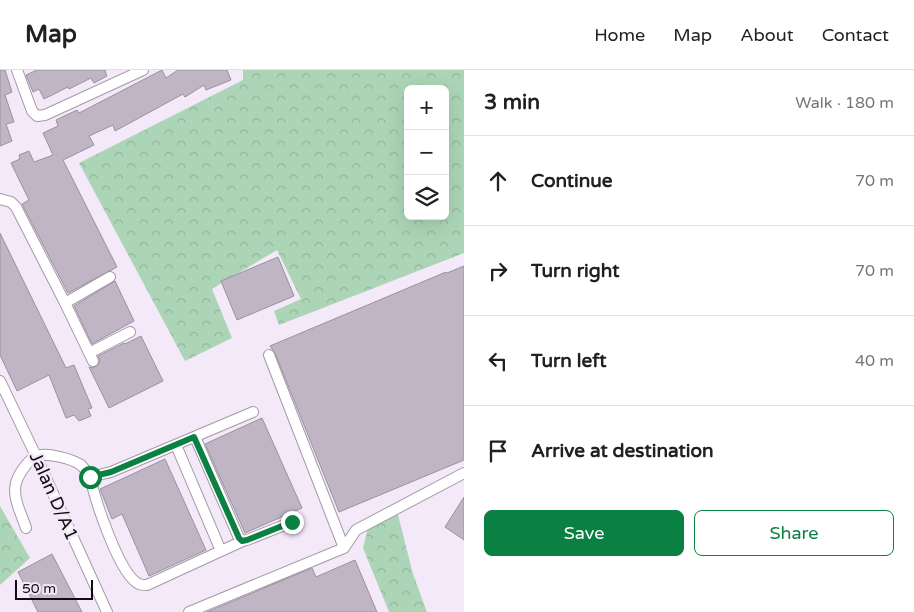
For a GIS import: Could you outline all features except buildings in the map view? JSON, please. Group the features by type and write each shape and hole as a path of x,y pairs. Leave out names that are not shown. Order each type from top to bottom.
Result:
{"street":[{"path":"17,70 32,111 37,116 45,115 143,70"},
{"path":"0,199 11,202 16,206 91,357 130,332"},
{"path":"65,303 110,277"},
{"path":"269,355 344,548"},
{"name":"Jalan D/A1","path":"0,381 107,612"},
{"path":"90,477 111,472 253,412"},
{"path":"194,437 235,534 242,541"},
{"path":"176,445 221,552"},
{"path":"26,528 16,500 15,484 27,464 36,456 66,458 80,464 86,470 90,477 99,512 119,559 139,584 147,585 242,541 292,522"},
{"path":"189,612 344,548 356,530 464,473"}],"green space":[{"path":"243,70 464,70 464,253 279,325 274,311 301,299 277,250 212,289 232,338 185,361 79,163 243,80"},
{"path":"0,506 30,558 0,585"},
{"path":"398,515 413,574 427,612 389,612 363,548 369,524"}],"route":[{"path":"90,477 111,472 194,437 235,534 242,541 292,522"}]}
